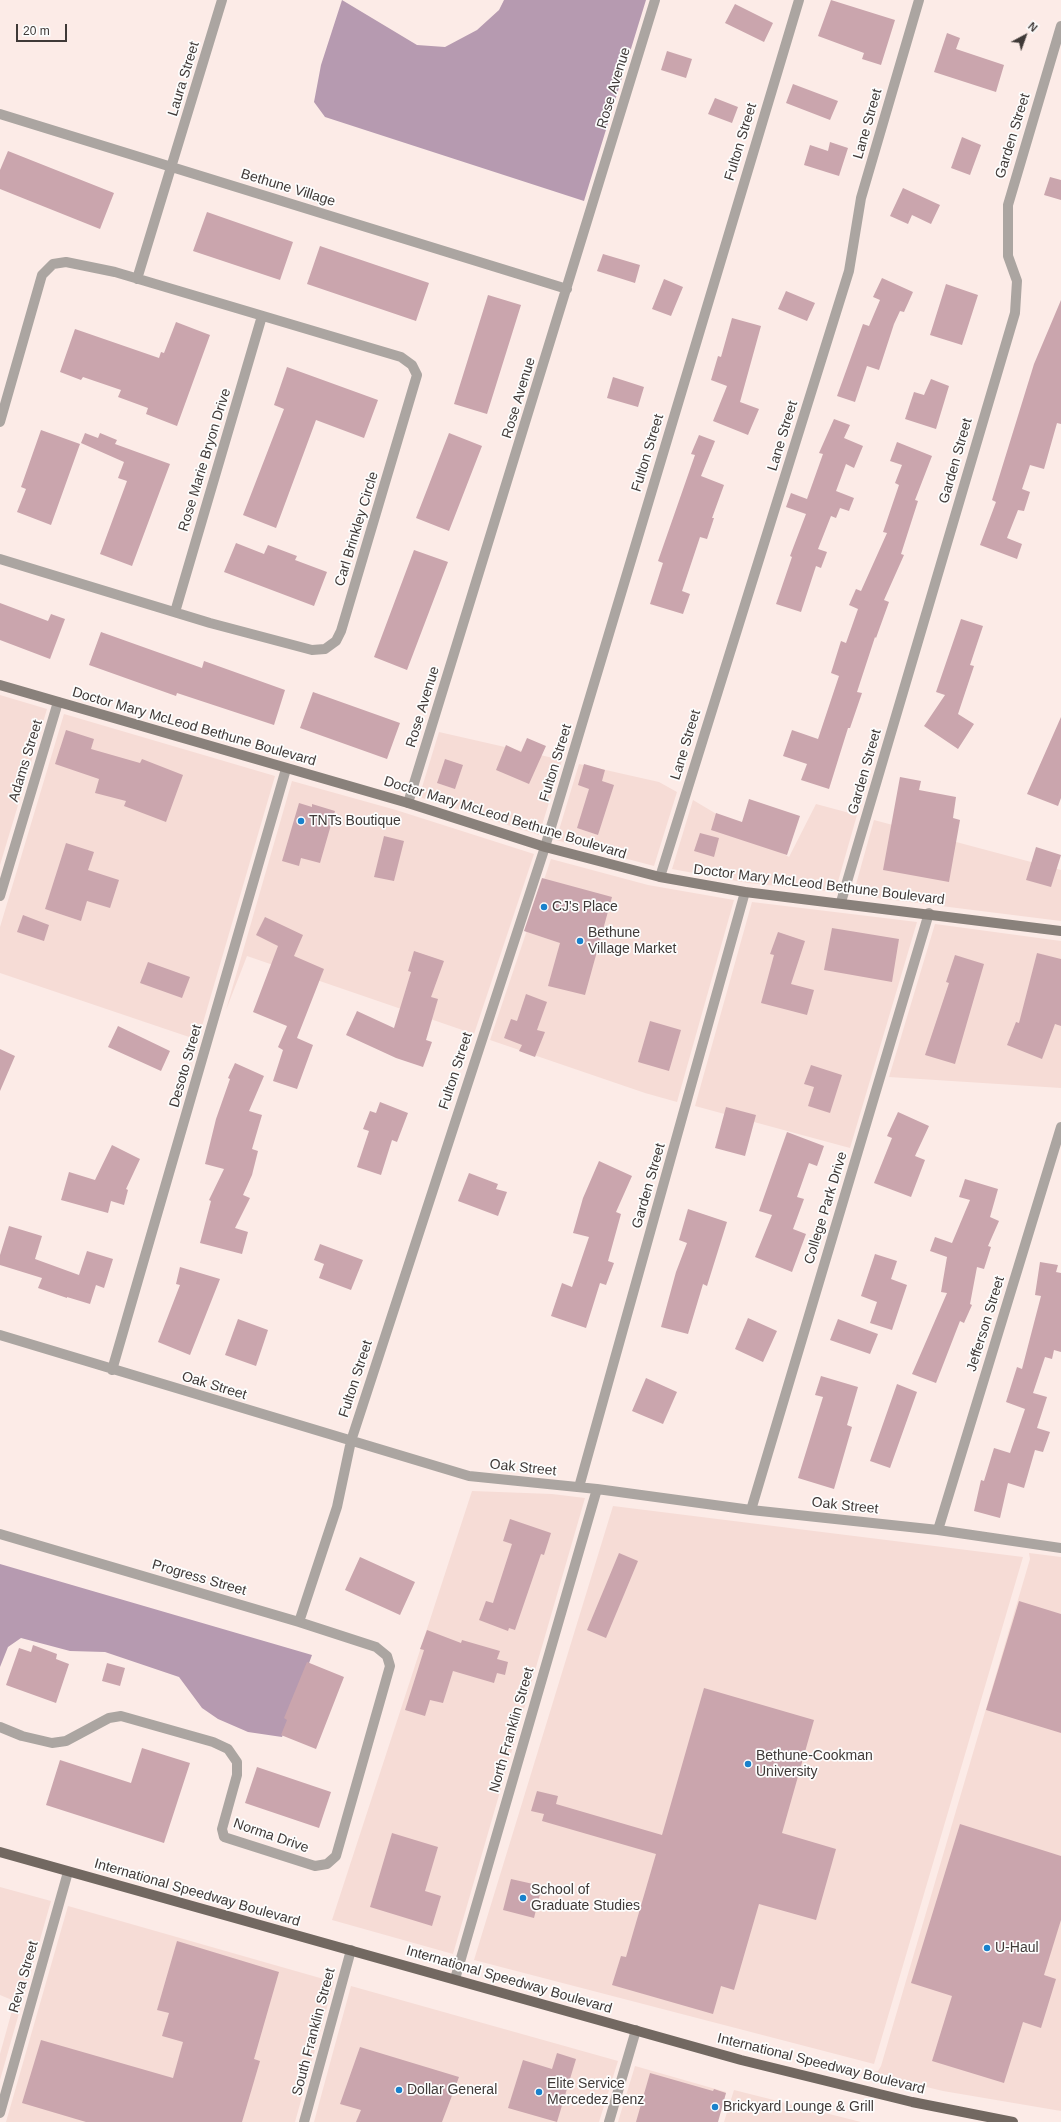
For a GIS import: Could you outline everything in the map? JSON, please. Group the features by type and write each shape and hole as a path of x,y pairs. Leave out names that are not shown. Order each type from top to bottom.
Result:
{"main road":[{"name":"International Speedway Boulevard","path":"0,1852 636,2030 832,2083 1013,2122"}],"street":[{"name":"Laura Street","path":"172,167 222,0"},
{"name":"Rose Avenue","path":"408,803 655,0"},
{"name":"Fulton Street","path":"299,1622 337,1507 351,1441 545,847 799,0"},
{"name":"Lane Street","path":"660,877 849,271 861,198 919,0"},
{"name":"Garden Street","path":"841,902 1015,313 1017,281 1008,256 1008,205 1061,26"},
{"name":"Bethune Village","path":"0,114 567,289"},
{"path":"137,278 172,167"},
{"name":"Carl Brinkley Circle","path":"0,422 42,275 53,264 66,262 137,278 401,357 412,365 417,375 341,631 336,641 324,649 312,650 174,612 0,559"},
{"name":"Rose Marie Bryon Drive","path":"174,612 262,316"},
{"name":"Doctor Mary McLeod Bethune Boulevard","path":"0,685 286,769 408,803 545,847 660,877 745,892 841,902 1061,931"},
{"name":"Adams Street","path":"0,896 58,702"},
{"name":"Desoto Street","path":"112,1370 286,769"},
{"name":"Garden Street","path":"579,1487 745,892"},
{"name":"College Park Drive","path":"751,1510 929,913"},
{"name":"Jefferson Street","path":"938,1530 1061,1127"},
{"name":"Oak Street","path":"0,1335 112,1370 469,1476 597,1489 751,1510 938,1530 1061,1548"},
{"name":"North Franklin Street","path":"454,1979 597,1489"},
{"name":"Progress Street","path":"0,1534 299,1622 376,1647 387,1656"},
{"name":"Norma Drive","path":"0,1727 22,1736 52,1743 66,1741 109,1718 121,1716 213,1742 228,1749 237,1762 237,1775 222,1829 224,1837 315,1866 326,1864 336,1856 390,1666 387,1656"},
{"name":"Reva Street","path":"0,2113 68,1872"},
{"name":"South Franklin Street","path":"304,2122 351,1950"},
{"path":"608,2122 636,2030"}],"shaded area":[{"path":"342,0 417,45 445,47 477,30 499,10 504,0 646,0 584,201 325,117 314,102 321,65"},
{"path":"0,695 47,709 0,865"},
{"path":"64,714 275,776 198,1040 0,973 0,927"},
{"path":"439,732 562,760 539,835 419,797"},
{"path":"579,764 659,782 677,792 654,866 556,840"},
{"path":"292,781 396,810 534,854 474,1034 247,956 226,1010"},
{"path":"693,800 789,857 816,804 857,815 835,892 748,883 672,869"},
{"path":"874,820 1061,870 1061,921 853,895"},
{"path":"551,859 648,885 734,900 677,1102 645,1093 490,1040"},
{"path":"752,902 917,922 850,1148 695,1106"},
{"path":"935,924 1061,941 1061,1088 889,1077"},
{"path":"472,1491 552,1494 585,1498 453,1954 332,1920"},
{"name":"Bethune-Cookman University","path":"613,1506 1023,1557 874,2064 474,1960"},
{"path":"1029,1553 1061,1557 1061,2111 943,2091 877,2075 859,2069 873,2072 878,2071 881,2066 1030,1559"},
{"path":"0,1564 312,1655 282,1737 248,1732 218,1719 202,1708 179,1677 105,1652 70,1651 21,1638 8,1647 0,1667"},
{"path":"0,1887 51,1901 0,2080 0,2054 13,2007 12,2000 0,1995"},
{"path":"68,1906 334,1982 295,2122 6,2122"},
{"path":"351,1986 618,2061 599,2122 314,2122"},
{"path":"635,2066 726,2092 716,2122 618,2122"},
{"path":"734,2090 861,2122 724,2122"}],"building":[{"path":"831,0 895,20 881,65 862,59 864,53 818,36"},
{"path":"735,4 773,23 764,42 725,23"},
{"path":"947,33 960,38 956,49 1004,65 996,92 934,72"},
{"path":"667,51 692,59 686,78 661,70"},
{"path":"793,84 838,101 830,120 786,103"},
{"path":"715,98 738,107 732,123 708,114"},
{"path":"962,137 981,145 970,175 951,168"},
{"path":"830,142 848,148 839,176 804,165 810,145 828,151"},
{"path":"8,151 114,193 100,229 0,189 0,170"},
{"path":"1050,177 1061,180 1061,200 1044,195"},
{"path":"903,188 940,205 931,224 912,215 908,224 890,216"},
{"path":"207,212 293,242 280,280 193,251"},
{"path":"320,246 429,283 416,321 307,284"},
{"path":"603,254 640,265 635,283 597,271"},
{"path":"882,278 913,292 904,312 900,311 894,324 879,370 867,366 855,402 837,396 863,324 869,326 880,300 873,297"},
{"path":"664,279 683,287 671,316 652,309"},
{"path":"946,284 978,295 962,345 930,335"},
{"path":"786,291 815,303 807,321 778,309"},
{"path":"488,295 521,305 487,414 454,404"},
{"path":"1061,300 1061,424 1057,423 1044,469 1030,465 1022,489 1030,492 1024,511 1018,510 1007,538 1022,544 1017,559 980,545 996,502 992,500 1034,364"},
{"path":"732,318 761,326 740,402 759,409 748,435 713,421 727,386 711,380 718,356 721,357"},
{"path":"176,322 210,335 177,426 146,414 148,408 118,397 121,390 83,377 81,380 60,372 75,329 159,358 161,352 164,353"},
{"path":"287,367 378,400 364,438 316,420 276,528 243,515 284,409 274,405"},
{"path":"613,377 644,387 638,407 607,398"},
{"path":"931,379 949,386 936,429 905,419 914,392 924,395"},
{"path":"834,419 850,425 844,438 863,446 854,468 846,464 836,491 854,498 849,511 840,508 836,518 831,516 818,549 827,552 821,568 816,566 801,612 776,604 792,557 790,556 806,514 786,507 791,493 807,499 823,454 819,453"},
{"path":"41,430 80,444 51,525 17,512 26,489 21,487"},
{"path":"85,433 98,438 100,433 117,440 115,444 170,464 132,566 100,554 127,481 118,478 124,462 81,443"},
{"path":"449,433 482,446 449,531 416,518"},
{"path":"699,435 715,441 701,476 724,485 712,518 714,518 707,539 700,537 682,591 690,594 683,614 650,604 663,563 658,561 695,455 691,454"},
{"path":"897,442 932,456 915,500 918,501 901,554 904,555 884,600 889,602 876,638 875,637 857,692 862,693 850,728 848,728 829,789 801,780 807,764 783,756 792,730 818,739 839,676 831,673 841,641 846,643 858,609 849,605 856,589 861,591 887,533 883,532 899,485 895,483 902,465 890,461"},
{"path":"236,543 264,554 268,545 297,556 295,560 327,572 314,606 224,572"},
{"path":"414,550 448,562 407,670 374,657"},
{"path":"0,603 48,621 51,614 65,619 50,659 0,640"},
{"path":"961,619 983,626 970,665 974,666 958,714 974,724 958,749 924,726 945,695 936,692"},
{"path":"101,632 202,668 204,661 285,690 274,725 177,693 176,696 89,665"},
{"path":"313,692 400,723 387,759 300,728"},
{"path":"1061,717 1061,798 1058,806 1027,794"},
{"path":"66,730 94,739 91,749 140,763 142,759 183,775 166,822 124,806 126,801 95,793 99,779 55,764"},
{"path":"527,738 546,746 529,784 496,770 506,745 521,752"},
{"path":"445,759 463,765 455,789 437,783"},
{"path":"584,764 605,770 602,781 614,785 598,835 577,828 589,789 578,785"},
{"path":"900,777 921,781 919,790 956,797 953,818 960,820 949,882 883,870"},
{"path":"749,799 800,816 787,855 711,830 716,813 742,822"},
{"path":"299,803 312,807 312,804 335,811 320,863 301,858 299,866 282,861"},
{"path":"700,833 719,838 714,857 694,851"},
{"path":"384,836 404,841 394,881 374,877"},
{"path":"66,843 94,852 88,870 119,880 110,908 87,901 81,921 45,909"},
{"path":"1036,847 1061,855 1051,887 1026,880"},
{"name":"Bethune Village Market","path":"542,878 612,897 585,995 548,986 560,943 524,931"},
{"path":"23,915 49,925 44,941 17,932"},
{"path":"265,917 303,935 294,956 324,969 297,1038 313,1045 297,1089 273,1081 283,1050 278,1047 287,1026 253,1012 278,946 256,935"},
{"path":"832,928 899,939 892,982 824,970"},
{"path":"778,932 805,941 791,984 814,990 807,1015 761,1003 774,955 770,954"},
{"path":"414,951 444,961 431,997 438,999 426,1040 432,1042 423,1067 396,1058 346,1035 357,1011 394,1028 411,972 408,971"},
{"path":"1037,953 1061,959 1061,1026 1055,1024 1042,1059 1007,1045 1016,1022 1019,1023"},
{"path":"955,955 984,964 955,1064 925,1055 949,983 946,982"},
{"path":"148,962 190,977 182,998 140,983"},
{"path":"526,994 547,1002 537,1030 545,1032 535,1057 519,1051 522,1045 504,1038 511,1019 517,1021"},
{"path":"650,1021 681,1030 669,1071 638,1062"},
{"path":"118,1026 170,1051 161,1071 108,1047"},
{"path":"0,1049 15,1056 0,1091"},
{"path":"235,1063 264,1076 249,1111 262,1115 252,1149 258,1151 252,1175 243,1195 250,1198 235,1228 248,1232 242,1254 200,1243 211,1201 209,1200 224,1169 205,1164 216,1119 230,1079 228,1078"},
{"path":"811,1065 842,1075 830,1113 808,1106 814,1087 804,1084"},
{"path":"380,1102 408,1113 397,1142 392,1140 381,1175 357,1167 369,1131 363,1129 370,1111 376,1113"},
{"path":"726,1107 756,1115 745,1156 715,1148"},
{"path":"898,1112 929,1126 915,1156 925,1160 911,1197 874,1183 892,1138 887,1136"},
{"path":"787,1132 824,1146 817,1166 809,1163 797,1197 804,1199 793,1229 806,1234 792,1272 755,1257 772,1215 759,1211"},
{"path":"112,1145 140,1159 126,1189 128,1190 124,1205 111,1201 108,1213 61,1200 69,1172 95,1180"},
{"path":"599,1161 632,1176 616,1212 621,1214 608,1261 614,1263 606,1285 600,1283 586,1328 551,1316 562,1283 572,1287 589,1237 573,1233 583,1198"},
{"path":"469,1173 498,1184 496,1189 507,1192 498,1216 458,1201"},
{"path":"965,1179 998,1189 990,1217 999,1221 988,1246 991,1247 984,1269 977,1267 970,1304 972,1305 964,1323 960,1321 936,1383 912,1374 947,1293 941,1292 947,1257 930,1251 935,1237 952,1243 970,1200 959,1197"},
{"path":"688,1209 727,1222 707,1286 703,1284 688,1334 661,1327 676,1272 687,1243 679,1240"},
{"path":"9,1226 42,1236 35,1259 79,1275 87,1251 113,1259 104,1288 96,1285 90,1304 38,1288 42,1278 0,1265 0,1255"},
{"path":"320,1244 363,1260 351,1290 319,1278 324,1264 314,1260"},
{"path":"875,1254 897,1261 891,1279 907,1285 892,1330 870,1323 877,1302 861,1296"},
{"path":"1040,1262 1058,1265 1056,1272 1061,1273 1061,1352 1054,1350 1052,1359 1045,1357 1033,1393 1047,1397 1037,1428 1050,1432 1043,1452 1035,1450 1024,1488 1008,1483 1000,1518 974,1511 981,1480 984,1481 994,1448 1010,1453 1025,1409 1006,1402 1017,1367 1022,1369 1041,1296 1035,1295"},
{"path":"180,1267 220,1279 190,1355 158,1342 180,1285 176,1284"},
{"path":"748,1318 777,1331 763,1362 735,1349"},
{"path":"238,1319 268,1330 256,1366 225,1355"},
{"path":"838,1319 878,1334 870,1354 830,1340"},
{"path":"821,1376 858,1387 847,1425 852,1427 834,1489 798,1478 823,1397 815,1395"},
{"path":"646,1378 677,1392 663,1424 632,1411"},
{"path":"897,1384 917,1392 890,1468 870,1461"},
{"path":"510,1519 551,1533 544,1555 541,1554 515,1630 509,1628 508,1631 479,1620 486,1601 493,1603 512,1544 503,1541"},
{"path":"619,1553 638,1561 606,1638 587,1630"},
{"path":"360,1557 415,1582 400,1615 345,1590"},
{"path":"1019,1601 1061,1614 1061,1733 986,1710"},
{"path":"427,1630 461,1643 462,1640 500,1651 497,1659 508,1662 505,1675 497,1673 494,1683 453,1671 443,1703 430,1700 425,1716 405,1710 424,1650 420,1649"},
{"path":"33,1645 57,1654 56,1659 69,1664 56,1703 6,1685 19,1648 31,1652"},
{"path":"307,1662 344,1677 316,1749 281,1735 287,1720 284,1718"},
{"path":"107,1663 125,1668 120,1686 102,1681"},
{"path":"704,1688 814,1720 782,1833 836,1849 816,1920 759,1904 734,1990 721,1986 713,2014 612,1985 621,1956 626,1957 656,1854 542,1821 544,1814 531,1811 537,1791 558,1796 556,1804 662,1835"},
{"path":"142,1748 190,1763 164,1843 46,1805 60,1760 131,1783"},
{"path":"257,1767 331,1792 319,1828 245,1803"},
{"name":"U-Haul","path":"960,1824 1061,1856 1061,1920 1044,1975 1056,1979 1041,2028 1023,2022 1004,2083 932,2061 952,1996 911,1983"},
{"path":"392,1833 438,1847 425,1891 441,1896 432,1926 370,1907"},
{"name":"School of Graduate Studies","path":"511,1879 542,1886 534,1918 503,1910"},
{"path":"177,1941 279,1972 254,2059 260,2061 242,2122 86,2122 22,2103 41,2040 173,2078 183,2042 162,2036 169,2013 157,2010"},
{"name":"Dollar General","path":"360,2047 459,2077 442,2122 356,2122 361,2110 340,2104"},
{"name":"Elite Service Mercedez Benz","path":"557,2053 576,2059 557,2122 508,2108 523,2060 552,2069"},
{"path":"650,2073 713,2091 714,2089 726,2093 718,2122 636,2122"}],"place":[{"name":"TNTs Boutique","path":"301,821"},
{"name":"CJ's Place","path":"544,907"},
{"name":"Bethune Village Market","path":"580,941"},
{"name":"Bethune-Cookman University","path":"748,1764"},
{"name":"School of Graduate Studies","path":"523,1898"},
{"name":"U-Haul","path":"987,1948"},
{"name":"Dollar General","path":"399,2090"},
{"name":"Elite Service Mercedez Benz","path":"539,2092"},
{"name":"Brickyard Lounge & Grill","path":"715,2107"}]}
